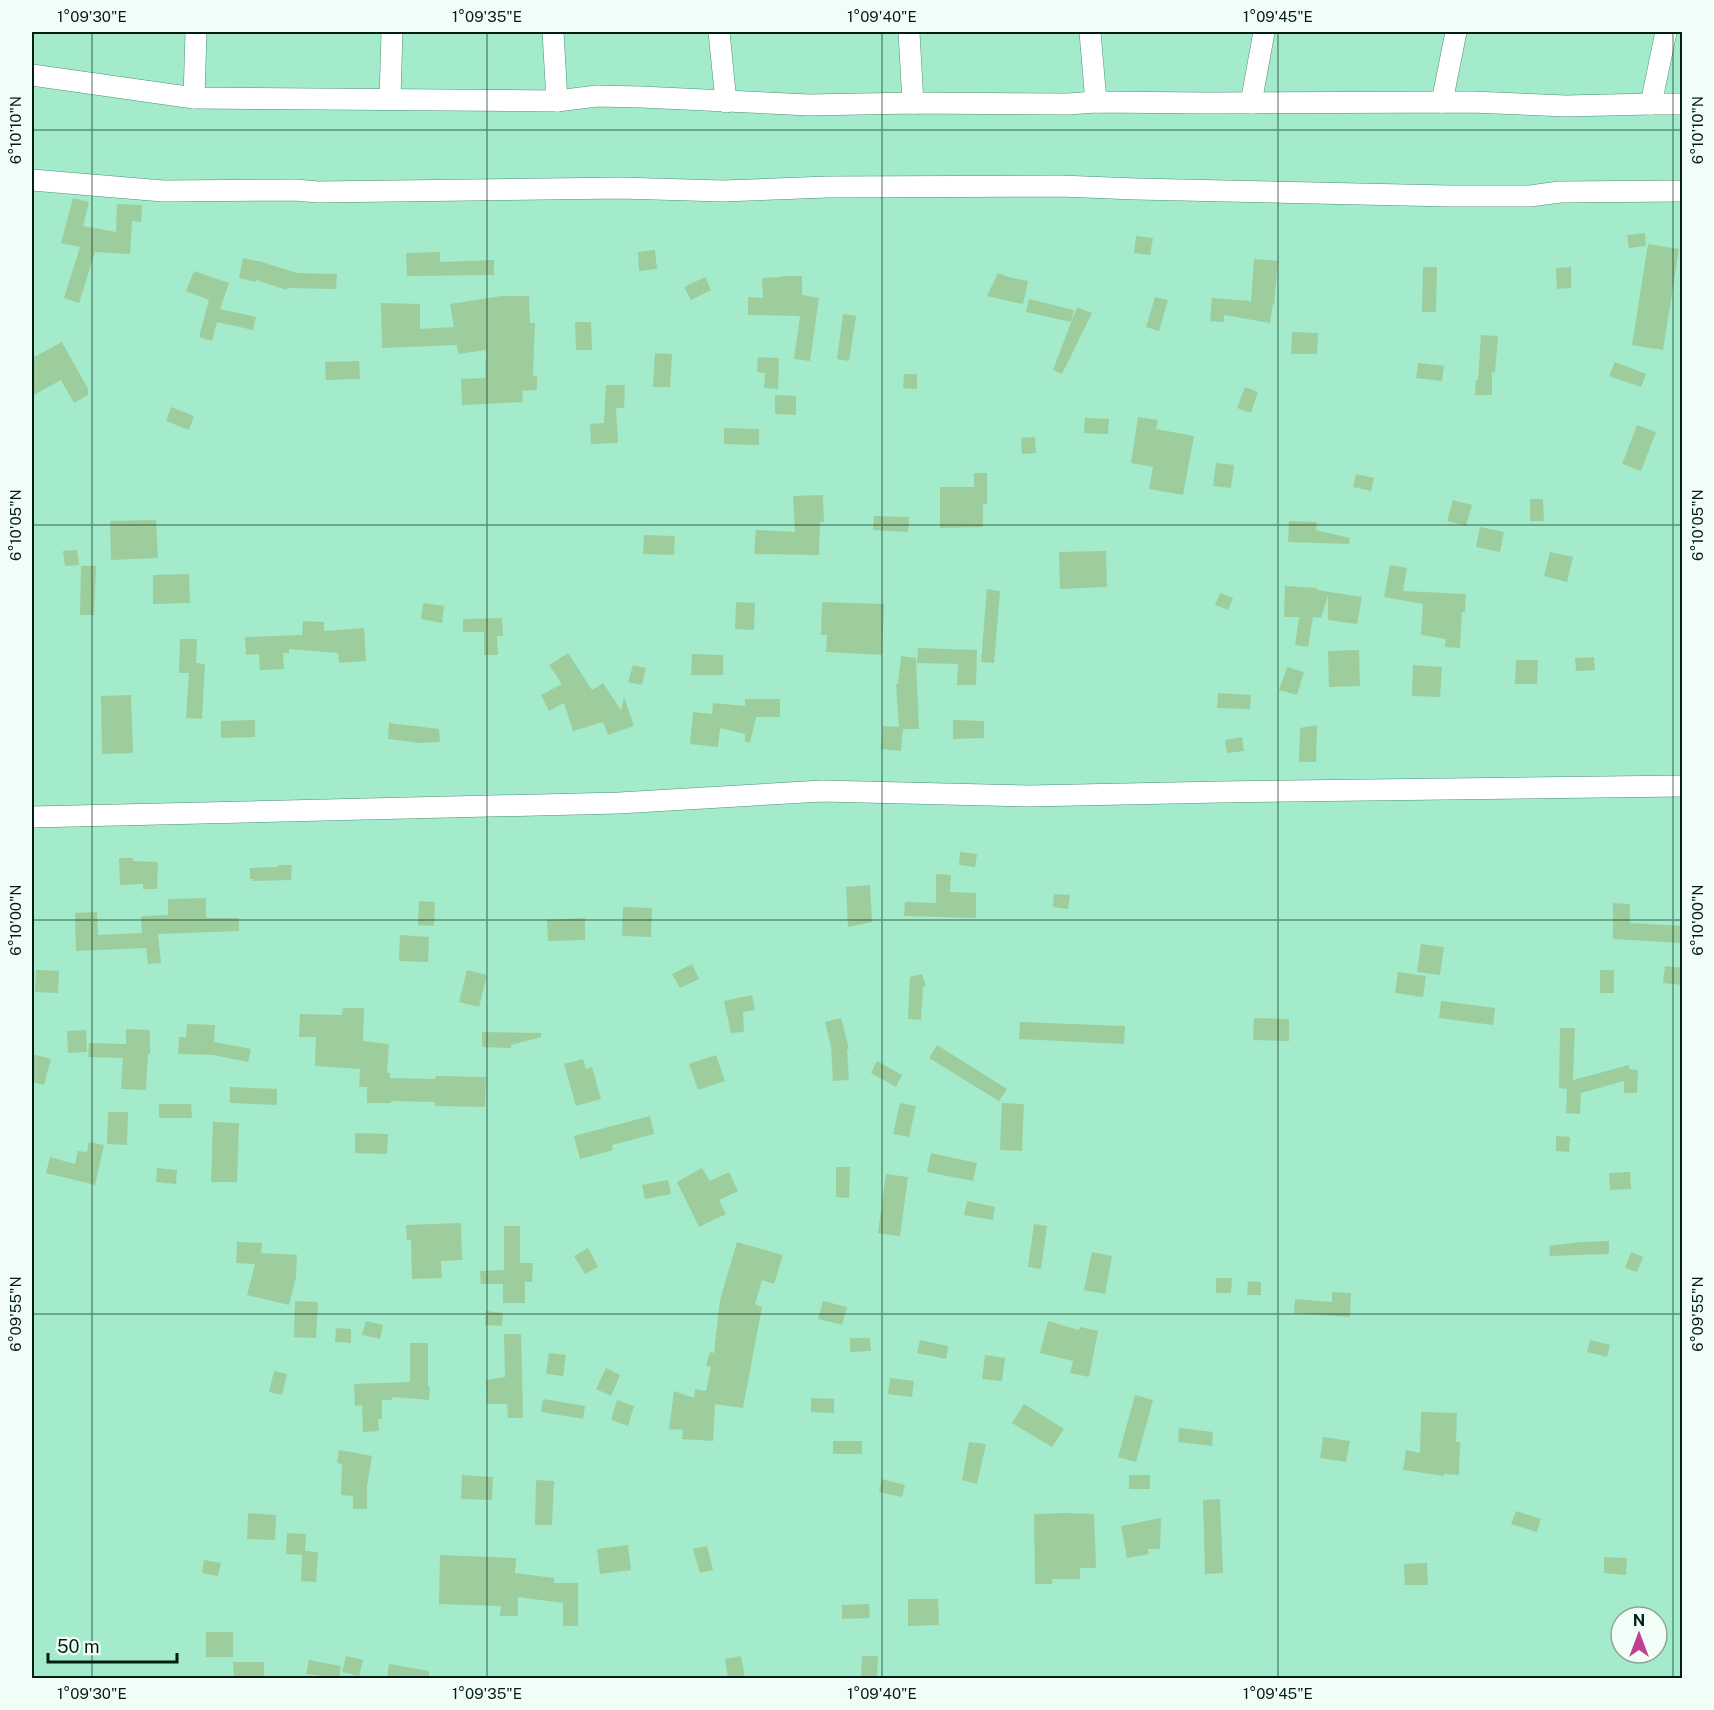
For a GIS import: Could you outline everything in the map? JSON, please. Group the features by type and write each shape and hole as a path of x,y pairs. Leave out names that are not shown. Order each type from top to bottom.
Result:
{"street":[{"path":"194,98 196,32"},
{"path":"390,99 392,32"},
{"path":"553,32 557,101"},
{"path":"719,32 726,102"},
{"path":"909,32 914,103"},
{"path":"1090,32 1095,102"},
{"path":"1251,103 1264,32"},
{"path":"1442,102 1456,32"},
{"path":"1651,104 1666,32"},
{"path":"32,75 194,98 557,101 597,96 809,105 1095,102 1442,102 1566,106 1683,104"},
{"path":"32,180 163,191 295,190 318,192 621,188 723,191 827,187 1048,186 1147,190 1530,196 1560,192 1683,190"},
{"path":"32,817 619,803 822,791 1029,796 1683,786"}],"building":[{"path":"73,198 89,202 83,226 116,232 117,204 142,205 141,222 132,221 130,254 95,252 79,303 64,298 80,247 61,243"},
{"path":"1645,233 1646,246 1629,248 1627,235"},
{"path":"1136,236 1153,238 1150,255 1134,253"},
{"path":"1648,244 1679,249 1663,350 1632,345"},
{"path":"655,250 657,269 639,271 638,252"},
{"path":"440,252 440,262 494,260 494,275 407,276 406,253"},
{"path":"243,258 297,273 337,274 336,289 287,288 287,290 256,280 256,282 239,278"},
{"path":"1254,259 1278,261 1270,323 1224,315 1224,322 1210,321 1212,298 1251,301"},
{"path":"1423,267 1437,267 1436,312 1422,312"},
{"path":"1571,267 1571,288 1557,289 1556,268"},
{"path":"194,271 229,283 220,309 256,317 253,330 217,322 212,341 199,337 209,300 186,291"},
{"path":"998,273 1028,281 1023,304 987,296"},
{"path":"802,276 802,295 819,298 810,361 794,359 800,316 748,315 748,297 763,298 762,278"},
{"path":"705,277 711,290 691,300 684,287"},
{"path":"501,296 529,296 530,323 535,323 533,376 537,376 537,390 522,391 523,402 462,405 461,379 485,378 486,350 458,354 457,345 382,348 381,303 420,304 420,329 454,327 450,304"},
{"path":"1155,297 1168,300 1159,331 1146,327"},
{"path":"1029,299 1074,310 1071,322 1026,312"},
{"path":"1077,307 1092,313 1062,374 1053,370"},
{"path":"843,314 856,316 849,361 837,359"},
{"path":"575,322 591,322 592,350 576,350"},
{"path":"1292,332 1318,333 1317,354 1291,354"},
{"path":"1481,335 1498,336 1495,373 1492,372 1492,395 1475,395"},
{"path":"62,342 88,389 88,395 74,403 61,380 32,396 32,358"},
{"path":"655,353 672,354 670,387 653,387"},
{"path":"758,357 779,358 778,389 764,388 765,373 757,372"},
{"path":"359,361 360,379 326,380 325,362"},
{"path":"1615,362 1646,374 1641,387 1609,376"},
{"path":"1418,363 1444,366 1442,381 1416,378"},
{"path":"904,374 917,374 917,389 903,388"},
{"path":"606,385 625,385 624,408 616,408 618,443 591,444 590,424 604,423"},
{"path":"1245,387 1258,392 1251,413 1237,408"},
{"path":"775,395 796,396 796,415 775,414"},
{"path":"171,407 194,416 189,430 166,421"},
{"path":"1138,417 1158,420 1156,429 1194,436 1183,495 1149,489 1153,467 1131,463"},
{"path":"1085,418 1109,419 1108,434 1084,433"},
{"path":"1637,425 1656,432 1641,471 1622,464"},
{"path":"724,428 759,429 759,445 724,444"},
{"path":"1035,437 1036,453 1022,454 1021,438"},
{"path":"1216,463 1234,465 1231,488 1213,486"},
{"path":"974,473 987,473 987,504 983,504 983,527 940,528 940,487 974,487"},
{"path":"1356,474 1374,478 1371,491 1353,487"},
{"path":"823,495 824,522 820,522 819,555 754,554 756,530 795,532 793,496"},
{"path":"1530,499 1543,499 1544,521 1530,521"},
{"path":"1453,500 1472,505 1466,526 1447,521"},
{"path":"874,516 909,517 908,532 873,530"},
{"path":"156,520 158,558 111,560 110,521"},
{"path":"1289,521 1317,522 1316,530 1350,538 1349,544 1288,542"},
{"path":"1480,527 1504,532 1500,552 1476,547"},
{"path":"644,535 675,536 674,555 643,554"},
{"path":"77,550 79,565 65,566 63,551"},
{"path":"1106,551 1107,587 1060,589 1059,552"},
{"path":"1550,552 1573,557 1567,582 1544,576"},
{"path":"1390,565 1407,568 1403,591 1466,594 1465,612 1462,612 1460,648 1445,647 1446,639 1421,635 1423,604 1384,597"},
{"path":"81,566 96,566 94,615 80,615"},
{"path":"189,574 190,603 153,604 153,575"},
{"path":"1285,586 1317,588 1317,590 1362,597 1357,624 1328,620 1328,596 1321,618 1313,617 1308,647 1295,645 1299,617 1284,617"},
{"path":"987,589 1000,591 994,663 981,662"},
{"path":"1220,593 1233,598 1228,610 1215,605"},
{"path":"736,602 755,603 754,630 735,629"},
{"path":"822,602 884,604 882,655 826,652 827,635 821,635"},
{"path":"423,603 444,606 442,623 421,619"},
{"path":"502,618 503,636 497,636 498,655 484,655 484,632 463,632 463,619"},
{"path":"303,621 324,622 324,631 364,628 366,661 339,663 338,653 289,649 289,653 283,653 284,669 260,670 259,654 246,655 245,637 302,635"},
{"path":"180,639 197,639 196,663 205,664 202,719 186,718 189,673 179,673"},
{"path":"918,648 977,650 976,685 957,685 958,664 917,663"},
{"path":"1359,650 1360,686 1329,687 1328,651"},
{"path":"568,653 592,690 603,683 621,710 624,697 634,726 608,735 603,722 573,731 564,703 549,711 541,695 562,684 549,665"},
{"path":"692,654 723,655 723,675 691,675"},
{"path":"901,656 916,658 919,729 903,729 901,751 881,749 883,726 899,727 896,684 898,684"},
{"path":"1594,657 1595,670 1576,671 1575,658"},
{"path":"1516,660 1538,660 1537,684 1515,684"},
{"path":"633,665 646,668 642,685 628,682"},
{"path":"1413,665 1442,667 1440,697 1412,696"},
{"path":"1287,667 1304,672 1297,695 1279,690"},
{"path":"1218,693 1251,695 1250,709 1217,708"},
{"path":"131,695 133,753 102,754 101,696"},
{"path":"745,699 780,699 780,717 756,717 750,743 745,742 745,734 720,728 718,747 690,744 693,712 712,714 713,703 745,706"},
{"path":"255,720 255,737 221,738 221,721"},
{"path":"953,720 984,721 984,738 953,739"},
{"path":"389,723 439,729 440,742 421,743 388,739"},
{"path":"1317,725 1316,762 1299,762 1300,728"},
{"path":"1242,737 1244,751 1227,753 1225,740"},
{"path":"960,852 977,854 975,867 959,865"},
{"path":"119,858 158,862 157,889 143,889 143,884 120,885"},
{"path":"278,865 292,865 291,880 253,881 250,879 250,868 278,867"},
{"path":"936,874 951,875 950,892 976,893 976,918 904,916 905,902 936,903"},
{"path":"870,885 872,922 848,927 846,887"},
{"path":"1054,894 1070,895 1068,909 1053,907"},
{"path":"206,898 206,918 239,918 239,931 158,934 161,963 148,964 146,948 76,951 75,913 97,912 98,935 142,933 141,916 168,915 168,899"},
{"path":"419,901 435,902 434,926 418,925"},
{"path":"1613,903 1630,904 1630,923 1683,926 1683,943 1613,939"},
{"path":"623,907 652,908 651,937 622,936"},
{"path":"585,918 585,940 548,941 547,920"},
{"path":"400,935 429,937 428,962 399,961"},
{"path":"1421,944 1444,947 1440,975 1417,972"},
{"path":"692,964 699,979 680,988 672,974"},
{"path":"1665,966 1683,968 1683,985 1663,983"},
{"path":"36,970 59,971 58,993 35,992"},
{"path":"467,970 487,975 479,1007 459,1002"},
{"path":"1600,970 1614,970 1614,993 1600,993"},
{"path":"1398,972 1426,976 1423,997 1395,993"},
{"path":"922,974 926,986 923,987 921,1020 908,1019 910,977"},
{"path":"752,995 755,1010 743,1012 744,1032 731,1033 724,1001"},
{"path":"1441,1001 1495,1008 1493,1025 1439,1018"},
{"path":"343,1008 364,1008 363,1041 389,1044 387,1073 390,1073 390,1078 486,1077 485,1107 435,1106 435,1102 367,1103 367,1087 359,1087 360,1069 315,1066 316,1037 299,1037 300,1014 342,1015"},
{"path":"841,1018 849,1049 847,1050 849,1080 833,1081 831,1046 825,1022"},
{"path":"1254,1018 1289,1019 1289,1041 1253,1040"},
{"path":"1020,1022 1125,1026 1124,1044 1019,1039"},
{"path":"187,1024 215,1025 214,1042 251,1049 248,1062 213,1055 178,1054 179,1037 186,1037"},
{"path":"1560,1028 1575,1028 1573,1080 1629,1065 1629,1069 1638,1070 1637,1093 1624,1093 1624,1081 1581,1093 1580,1114 1566,1113 1567,1089 1559,1088"},
{"path":"126,1029 150,1030 146,1090 121,1089 123,1058 88,1057 89,1043 126,1044"},
{"path":"86,1030 87,1052 68,1053 67,1031"},
{"path":"482,1032 541,1033 541,1037 511,1045 511,1048 482,1047"},
{"path":"937,1045 1007,1089 999,1101 929,1058"},
{"path":"32,1054 51,1059 44,1085 32,1082"},
{"path":"716,1055 725,1081 698,1090 689,1064"},
{"path":"583,1059 586,1069 592,1067 601,1099 576,1106 564,1064"},
{"path":"877,1061 902,1075 896,1087 871,1073"},
{"path":"230,1087 277,1089 277,1105 230,1103"},
{"path":"900,1103 916,1106 909,1137 893,1134"},
{"path":"1002,1103 1024,1104 1022,1151 1000,1150"},
{"path":"159,1104 191,1104 192,1118 159,1118"},
{"path":"108,1112 128,1112 127,1145 107,1144"},
{"path":"650,1116 654,1134 612,1145 613,1150 580,1159 574,1136"},
{"path":"213,1122 239,1123 237,1182 211,1182"},
{"path":"355,1133 388,1134 387,1154 355,1153"},
{"path":"1556,1136 1570,1137 1569,1152 1556,1151"},
{"path":"89,1142 104,1145 95,1185 46,1173 50,1157 75,1164 78,1151 87,1152"},
{"path":"931,1153 977,1163 973,1181 927,1172"},
{"path":"836,1167 850,1167 849,1198 836,1197"},
{"path":"157,1168 177,1170 176,1184 156,1182"},
{"path":"702,1168 710,1181 729,1172 738,1191 719,1200 726,1214 699,1227 677,1182"},
{"path":"1630,1172 1631,1189 1610,1190 1609,1173"},
{"path":"886,1174 908,1177 900,1236 878,1233"},
{"path":"668,1180 671,1194 645,1199 642,1185"},
{"path":"967,1201 995,1207 993,1220 964,1215"},
{"path":"461,1223 462,1260 441,1261 442,1278 412,1279 411,1240 407,1240 406,1225"},
{"path":"1034,1224 1047,1226 1041,1269 1028,1267"},
{"path":"504,1226 520,1226 520,1263 533,1263 532,1282 525,1282 525,1303 503,1303 503,1284 481,1284 480,1271 504,1270"},
{"path":"1609,1241 1609,1254 1550,1256 1549,1246"},
{"path":"237,1242 262,1243 261,1253 297,1255 296,1277 289,1305 247,1295 255,1264 236,1263"},
{"path":"737,1242 783,1255 774,1284 762,1280 755,1304 762,1307 743,1408 715,1404 713,1441 682,1439 683,1430 669,1429 674,1391 694,1398 695,1389 706,1391 711,1367 706,1365 710,1352 714,1353 720,1300"},
{"path":"588,1248 598,1267 585,1274 574,1256"},
{"path":"1092,1252 1112,1256 1105,1294 1084,1290"},
{"path":"1631,1252 1643,1257 1637,1272 1625,1268"},
{"path":"1216,1278 1232,1278 1231,1293 1216,1293"},
{"path":"1248,1281 1261,1282 1261,1295 1247,1295"},
{"path":"1332,1292 1351,1293 1350,1317 1294,1313 1295,1299 1332,1302"},
{"path":"295,1301 318,1302 316,1338 294,1337"},
{"path":"823,1301 847,1307 842,1325 818,1319"},
{"path":"486,1311 503,1313 502,1326 485,1325"},
{"path":"366,1321 383,1325 380,1339 362,1335"},
{"path":"1048,1321 1079,1330 1080,1327 1098,1331 1089,1377 1070,1373 1073,1361 1040,1353"},
{"path":"336,1328 351,1329 351,1343 335,1342"},
{"path":"504,1334 521,1334 523,1418 508,1418 507,1404 487,1404 486,1380 505,1377"},
{"path":"850,1338 870,1338 871,1351 850,1352"},
{"path":"920,1340 948,1346 946,1359 917,1353"},
{"path":"1590,1340 1610,1345 1607,1357 1587,1352"},
{"path":"410,1343 428,1343 429,1400 392,1397 392,1400 382,1400 382,1419 378,1419 379,1431 363,1432 362,1405 355,1406 354,1384 410,1382"},
{"path":"549,1353 566,1355 563,1376 546,1374"},
{"path":"985,1355 1005,1358 1002,1381 982,1379"},
{"path":"606,1368 620,1375 611,1396 596,1389"},
{"path":"274,1371 287,1374 282,1395 269,1392"},
{"path":"890,1378 914,1381 912,1397 888,1394"},
{"path":"1135,1395 1153,1400 1136,1462 1118,1457"},
{"path":"811,1398 834,1399 834,1413 811,1412"},
{"path":"543,1399 585,1406 583,1419 541,1412"},
{"path":"617,1400 634,1406 628,1426 611,1420"},
{"path":"1024,1404 1064,1429 1052,1447 1012,1423"},
{"path":"1421,1412 1457,1413 1456,1442 1460,1442 1459,1475 1444,1474 1444,1476 1403,1470 1406,1450 1420,1453"},
{"path":"1179,1428 1213,1432 1212,1446 1178,1442"},
{"path":"1323,1437 1350,1441 1346,1462 1320,1458"},
{"path":"833,1441 862,1441 862,1454 833,1454"},
{"path":"969,1442 986,1444 977,1484 962,1480"},
{"path":"339,1450 372,1456 367,1486 367,1509 353,1509 353,1496 341,1495 342,1464 337,1463"},
{"path":"462,1475 493,1477 492,1500 461,1499"},
{"path":"1129,1475 1150,1475 1150,1489 1129,1489"},
{"path":"882,1479 905,1485 902,1497 879,1492"},
{"path":"536,1480 554,1481 552,1525 535,1525"},
{"path":"1220,1499 1223,1573 1205,1574 1203,1500"},
{"path":"1516,1511 1541,1519 1537,1532 1511,1524"},
{"path":"248,1513 276,1515 275,1540 247,1539"},
{"path":"1034,1514 1094,1514 1096,1568 1080,1568 1080,1579 1052,1579 1052,1584 1035,1584"},
{"path":"1161,1518 1160,1549 1148,1549 1149,1554 1127,1558 1121,1526"},
{"path":"287,1533 306,1534 305,1551 318,1552 316,1582 301,1581 302,1555 286,1554"},
{"path":"628,1545 631,1570 600,1574 597,1549"},
{"path":"707,1546 713,1570 700,1573 693,1549"},
{"path":"440,1555 516,1558 515,1573 554,1578 554,1583 578,1583 578,1626 563,1626 563,1603 518,1597 518,1616 500,1616 501,1606 439,1604"},
{"path":"1604,1557 1627,1558 1626,1575 1604,1573"},
{"path":"204,1560 221,1563 218,1576 202,1573"},
{"path":"1427,1563 1428,1585 1405,1585 1404,1564"},
{"path":"908,1599 938,1599 939,1625 908,1626"},
{"path":"869,1604 870,1618 842,1619 842,1605"},
{"path":"206,1632 233,1632 233,1657 206,1657"},
{"path":"346,1656 363,1660 359,1676 342,1672"},
{"path":"741,1656 745,1678 728,1678 725,1659"},
{"path":"862,1656 878,1656 877,1678 861,1678"},
{"path":"309,1660 341,1666 339,1678 306,1674"},
{"path":"233,1662 264,1662 264,1676 234,1676"},
{"path":"389,1664 429,1671 429,1678 387,1678"}]}
